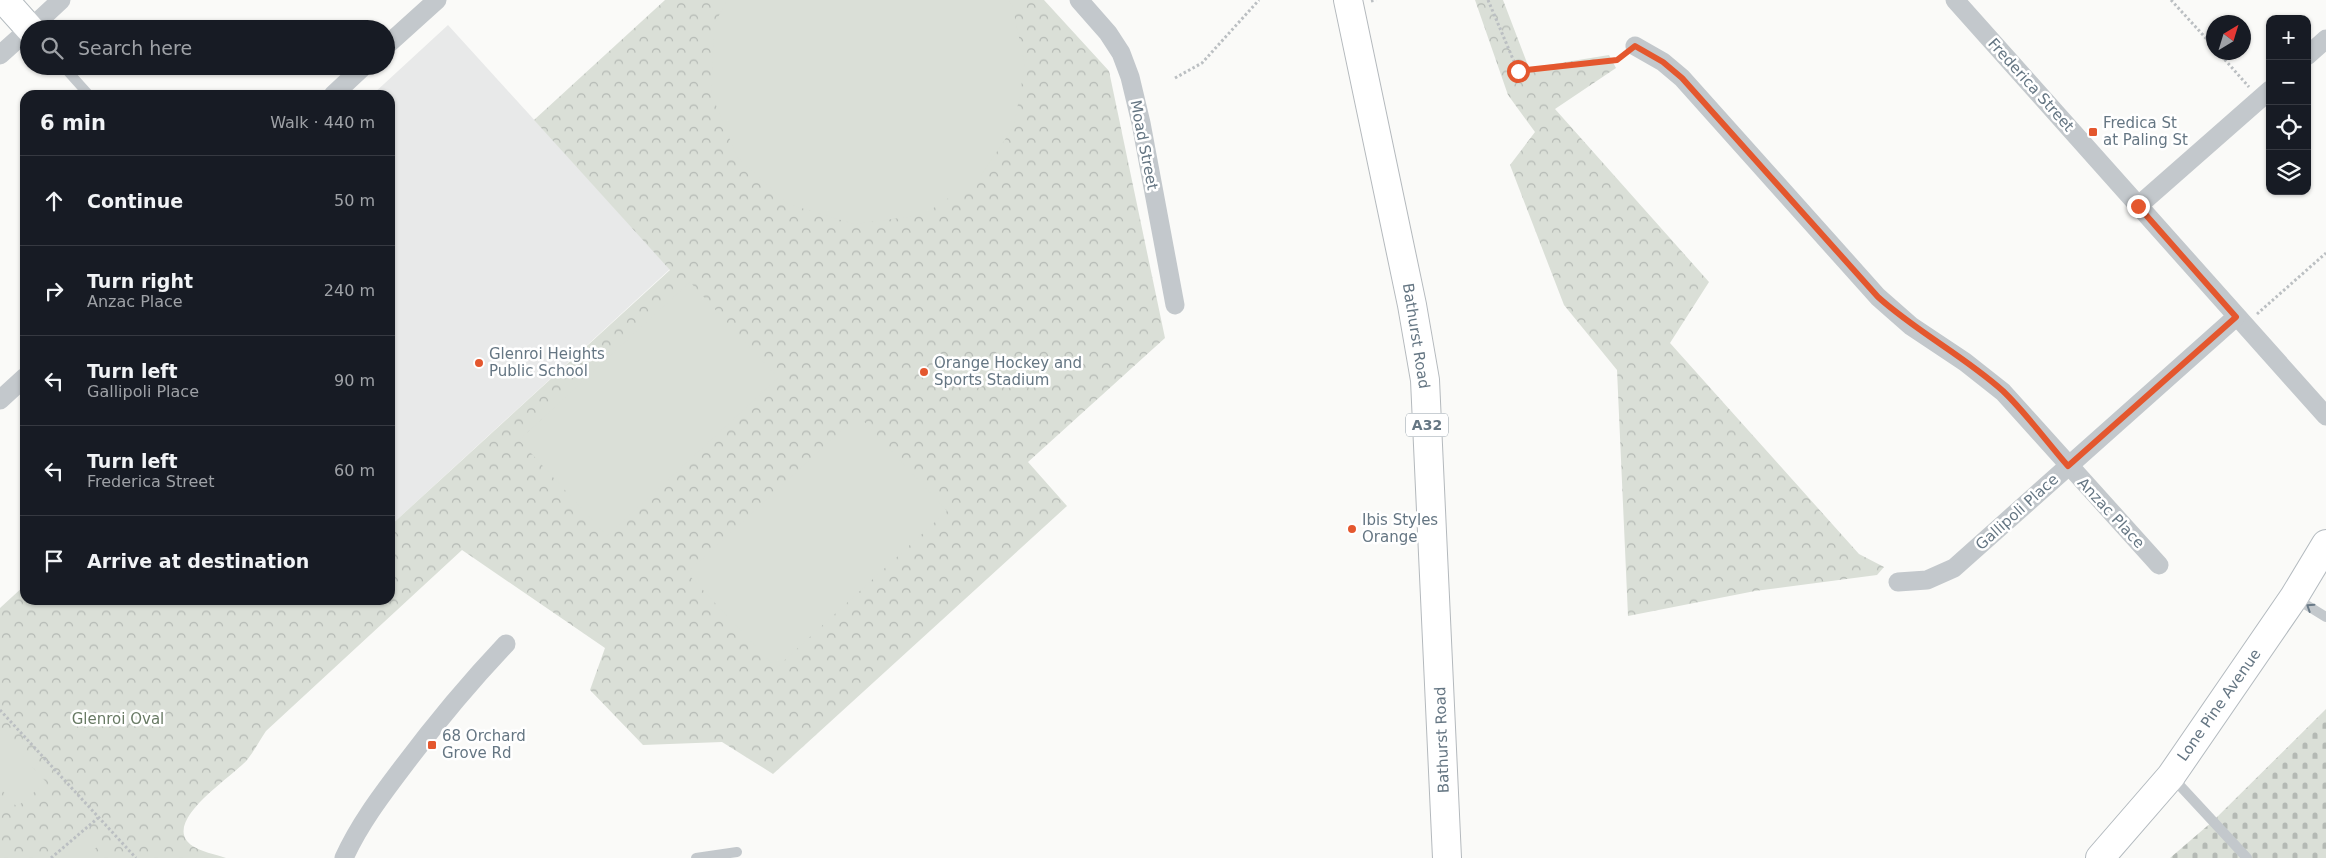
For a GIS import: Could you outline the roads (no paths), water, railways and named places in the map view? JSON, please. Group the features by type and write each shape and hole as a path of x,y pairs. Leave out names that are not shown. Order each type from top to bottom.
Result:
{"main road":[{"path":"4,0 21,20"},
{"name":"Bathurst Road","path":"1359,0 1425,380 1447,858"},
{"name":"Lone Pine Avenue","path":"2100,858 2171,776 2294,597 2326,544"}],"street":[{"path":"39,20 61,0"},
{"path":"395,38 437,0"},
{"name":"Moad Street","path":"1080,0 1108,33 1121,53 1130,77 1141,123 1175,305"},
{"name":"Frederica Street","path":"1955,0 2326,416"},
{"path":"0,55 20,37"},
{"path":"2311,52 2326,39"},
{"name":"Anzac Place","path":"1635,46 1663,62 1682,78 1878,297 1911,326 1965,362 2004,392 2158,565"},
{"path":"338,90 354,75"},
{"path":"2138,206 2265,94"},
{"name":"Gallipoli Place","path":"1898,582 1927,580 1954,568 2068,466 2240,321"},
{"path":"0,400 20,382"},
{"path":"344,858 366,816 414,752 451,704 506,644"}],"lane":[{"path":"72,75 85,90"},
{"path":"2294,597 2326,617"},
{"path":"2171,776 2247,858"},
{"path":"696,858 737,852"}],"place":[{"name":"Fredica St at Paling St","path":"2093,132"},
{"name":"Glenroi Heights Public School","path":"479,363"},
{"name":"Orange Hockey and Sports Stadium","path":"924,372"},
{"name":"Ibis Styles Orange","path":"1352,529"},
{"name":"68 Orchard Grove Rd","path":"432,745"}],"park label":[{"name":"Glenroi Oval","path":"118,719"}]}
